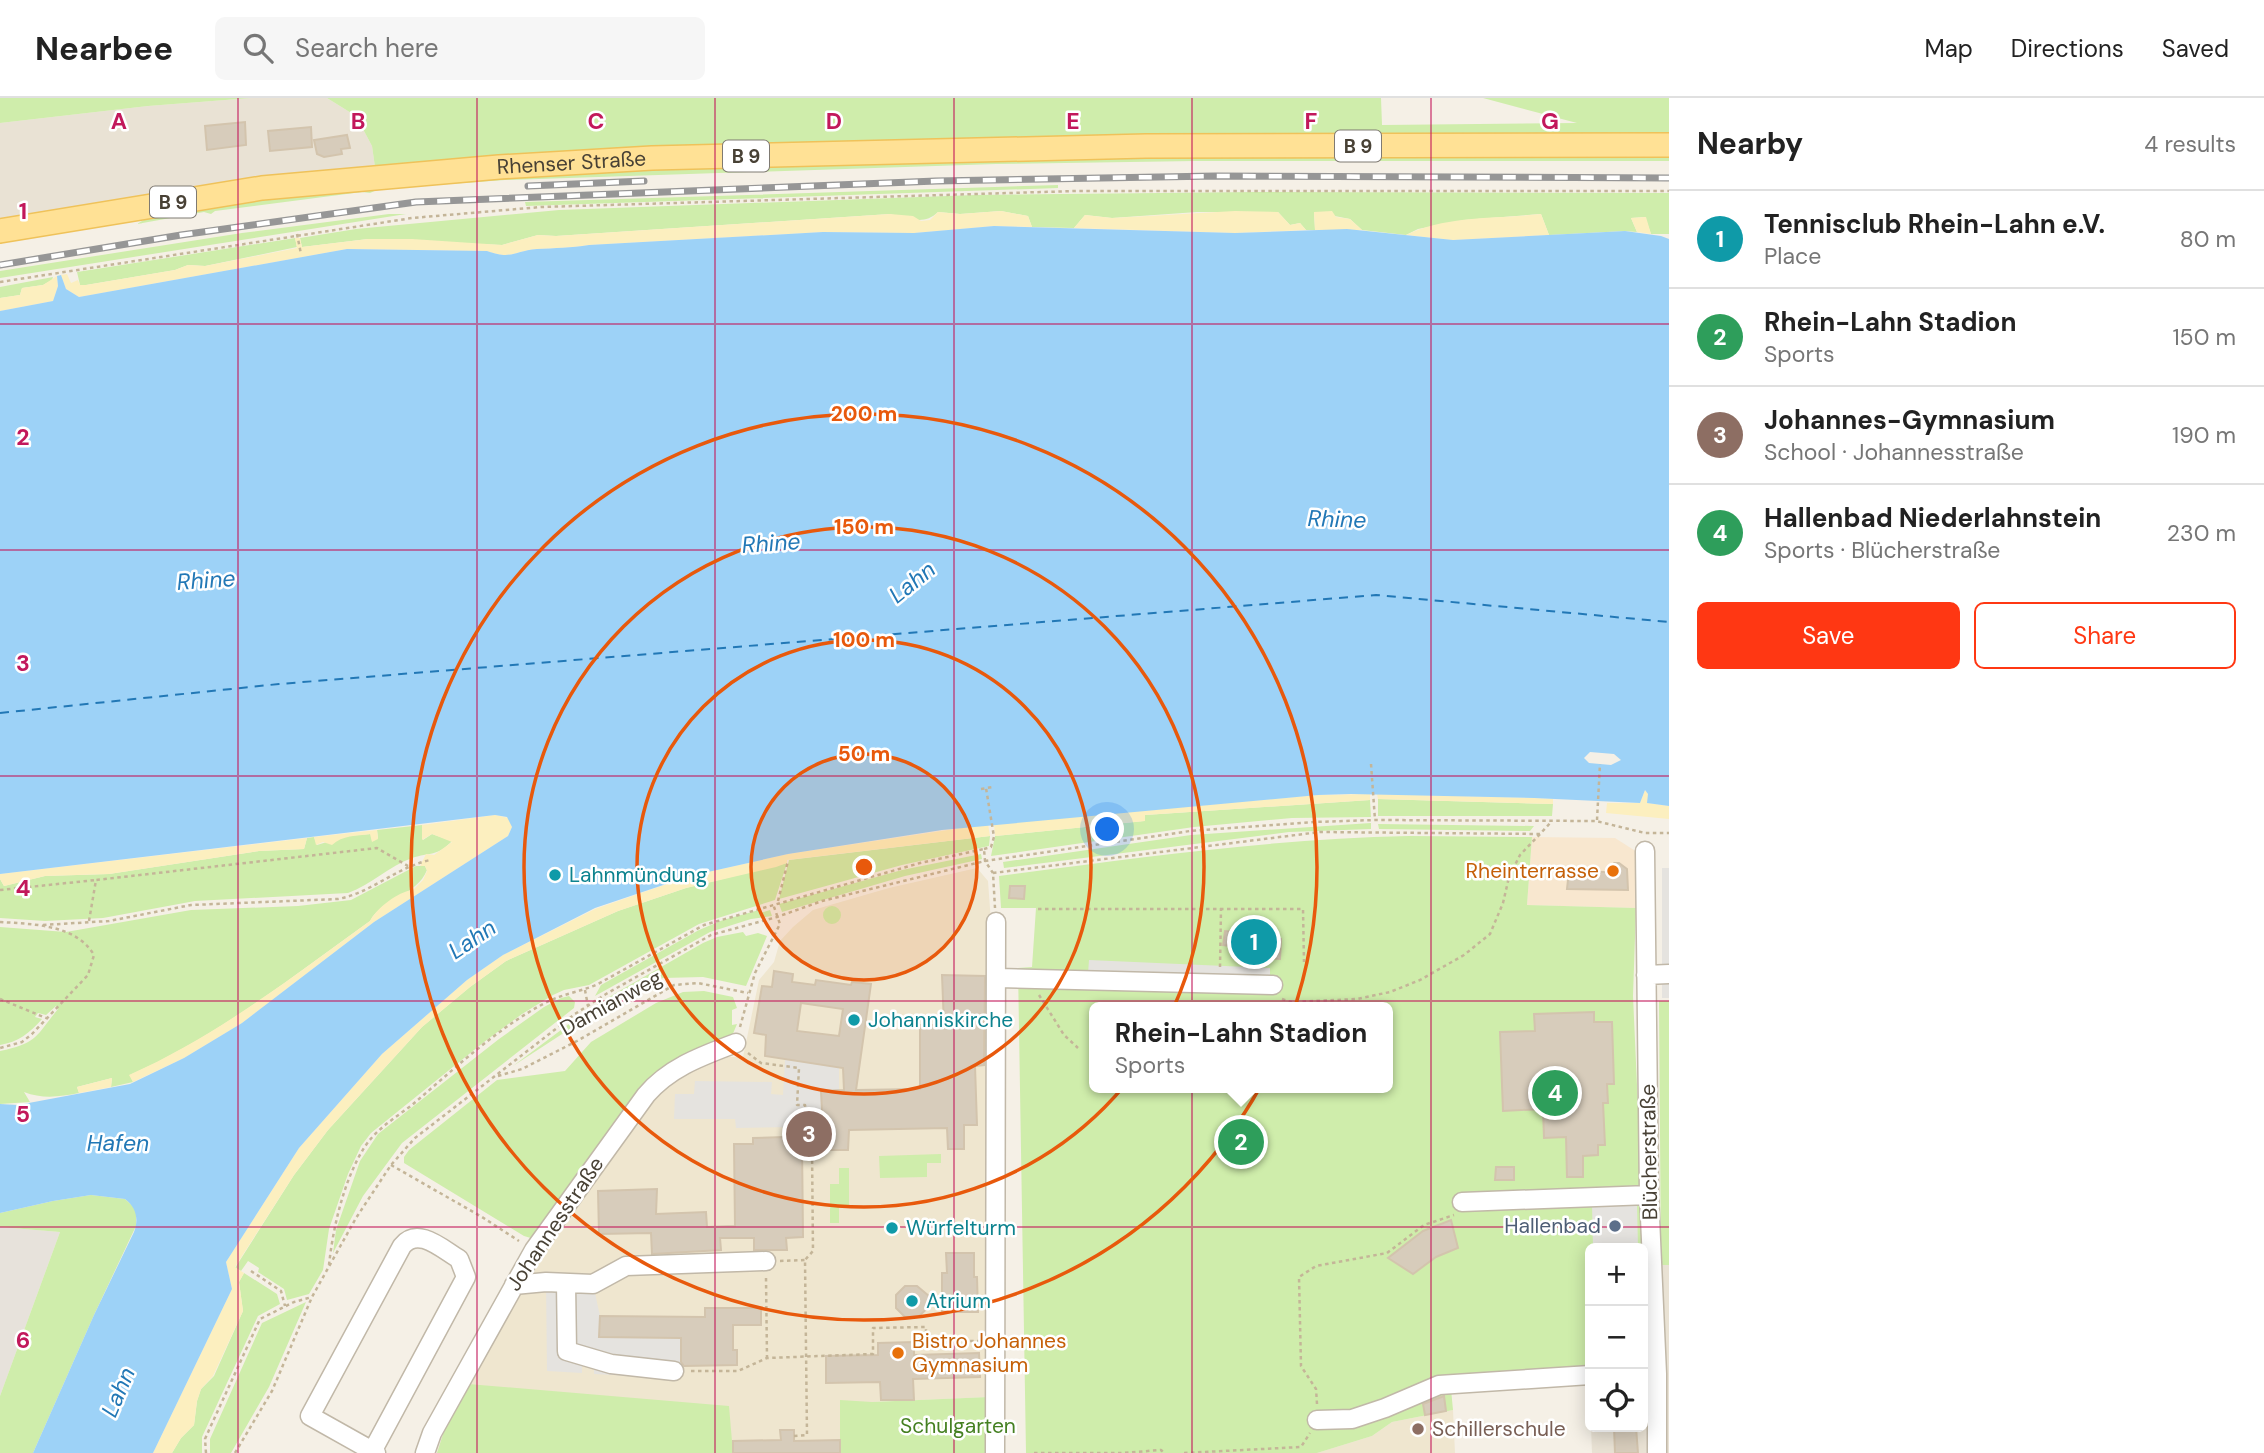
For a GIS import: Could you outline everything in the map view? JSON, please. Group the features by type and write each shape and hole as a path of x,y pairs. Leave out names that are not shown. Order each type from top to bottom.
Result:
{"main road":[{"name":"Rhenser Straße","path":"0,231 262,188 499,167 652,158 1146,146 1669,145"}],"street":[{"name":"Blücherstraße","path":"1645,850 1654,873 1646,975 1657,1453"},
{"path":"995,1453 998,978 996,922"},
{"path":"1646,975 1669,974"},
{"path":"998,978 1270,984"},
{"name":"Johannesstraße","path":"425,1453 432,1433 513,1285 584,1178 666,1074 736,1043"},
{"path":"1462,1202 1649,1195"},
{"path":"415,1236 459,1259 466,1277 375,1451 310,1416 402,1246 408,1238 415,1236"},
{"path":"513,1285 593,1283 626,1266 765,1261"},
{"path":"566,1283 567,1351 611,1364 674,1371"},
{"path":"1317,1420 1352,1419 1440,1385 1585,1375"}],"path":[{"path":"0,282 297,234 412,218 529,208 949,193 1267,189 1669,191"},
{"path":"297,234 301,254"},
{"path":"1371,764 1375,820"},
{"path":"1597,821 1600,764"},
{"path":"981,789 993,788"},
{"path":"329,1268 333,1229 358,1158 369,1140 514,1023 540,1005 562,994 585,990 704,925 920,863 991,847 994,838 986,789"},
{"path":"235,1453 272,1391 312,1297 356,1218 391,1165 415,1138 542,1038 588,1006 711,935 777,917 822,901 985,861 1190,831 1375,820 1552,820 1597,821 1645,833 1669,833"},
{"path":"1270,984 1279,998 1291,1002 1357,999 1390,992 1419,981 1464,955 1490,934 1503,902 1509,877 1520,855 1552,820"},
{"path":"993,873 1320,832 1541,834"},
{"path":"0,890 377,848 408,866"},
{"path":"984,849 985,861 993,873 996,922"},
{"path":"0,922 43,925 109,921 191,905 352,897 408,866 430,860"},
{"path":"778,902 788,861"},
{"path":"89,922 96,880"},
{"path":"773,904 780,924 766,949 748,993 736,1043 761,1063 799,1068 797,1105 805,1105 813,1144"},
{"path":"1220,983 1221,908"},
{"path":"1038,909 1303,909 1304,962"},
{"path":"0,1048 22,1042 88,975 94,955 89,946 66,932 43,925"},
{"path":"1037,978 1036,987 1051,1016 1064,1035 1078,1048"},
{"name":"Damianweg","path":"495,1077 522,1069 578,1041 674,985 698,983 748,993"},
{"path":"585,990 588,1006"},
{"path":"0,999 46,1018"},
{"path":"794,1436 807,1435 805,1261 813,1251 812,1150"},
{"path":"391,1165 534,1250"},
{"path":"1184,1453 1301,1447 1317,1420 1316,1389 1301,1366 1300,1277 1316,1266 1387,1253 1424,1225 1455,1214 1462,1202"},
{"path":"767,1359 765,1261 805,1261"},
{"path":"251,1271 281,1291 285,1306"},
{"path":"206,1453 205,1439 260,1319 285,1306 312,1297"},
{"path":"674,1371 738,1371 767,1359 873,1354 873,1328 926,1327 926,1341 996,1341"},
{"path":"1034,1453 1161,1450 1164,1453"}],"shaded area":[{"path":"251,98 327,98 356,116 372,146 375,167 0,223 0,123 148,106"},
{"path":"1532,837 1615,838 1637,852 1636,908 1527,905"},
{"path":"977,868 988,881 991,922 989,1397 872,1402 871,1453 437,1453 446,1425 540,1252 589,1182 664,1086 718,1057 743,1057 759,980 774,962 780,941 813,910 889,888"},
{"path":"1662,868 1669,868 1669,998 1662,998"},
{"path":"1089,960 1270,968 1270,983 1088,974"},
{"path":"785,1060 839,1067 839,1090 821,1091 824,1144 798,1127 736,1128 735,1119 674,1119 675,1094 694,1094 695,1081 772,1082 771,1094 783,1095"},
{"name":"Hallenbad","path":"1637,1203 1638,1243 1593,1243 1592,1204"},
{"path":"0,1227 60,1232 0,1396"},
{"path":"1661,1265 1669,1265 1669,1453 1592,1453 1591,1432 1648,1432 1648,1385 1665,1383"},
{"path":"549,1275 591,1275 600,1316 600,1337 682,1339 681,1366 674,1371 673,1378 594,1374 594,1363 582,1363 582,1373 547,1371 546,1282"},
{"name":"Schillerschule","path":"1453,1410 1455,1453 1317,1453 1372,1436 1392,1422"}],"green space":[{"path":"0,98 251,98 148,106 0,123"},
{"path":"327,98 1381,98 1382,125 1577,123 1483,98 1669,98 1669,135 1356,139 1238,134 965,138 641,148 375,167 372,146 356,116"},
{"path":"1669,152 1669,161 1195,161 996,164 505,180 379,189 370,193 215,211 211,214 204,212 137,224 157,212 452,176 957,157"},
{"path":"1058,185 1058,188 526,206 525,202"},
{"path":"1256,192 1669,193 1669,234 1651,234 1645,217 1631,218 1637,232 1549,235 1541,214 1464,220 1418,229 1406,235 1362,230 1350,219 1314,212 1315,230 1306,230 1300,223 1290,225 1278,212 1197,212 1112,218 1085,215 1074,228 1032,227 1028,216 1001,211 960,214 938,212 921,220 890,214 538,235 502,245 368,239 302,247 300,238 356,229 559,210 975,195"},
{"path":"406,214 0,278 0,271 242,233"},
{"path":"295,238 297,247 205,266 188,265 175,270 86,285 80,285 77,272"},
{"path":"53,277 43,285 22,288 20,295 0,298 0,287"},
{"path":"1378,799 1553,804 1552,816 1378,816"},
{"path":"1370,800 1371,817 1292,818 1194,827 991,856 995,836 1144,821 1145,815"},
{"path":"1371,823 1371,829 1289,832 1004,868 1003,862 1191,835"},
{"path":"1378,824 1534,826 1530,831 1379,829"},
{"path":"422,825 423,840 432,834 452,841 437,852 404,861 348,893 195,901 103,918 45,921 0,918 0,879 4,886 45,876 109,874 259,851 304,849 307,838 314,837 317,845 347,836 371,834 372,841 378,838 377,830"},
{"path":"990,836 989,846 902,865 779,899 789,860"},
{"path":"1532,837 1527,905 1636,908 1633,996 1644,1243 1585,1243 1585,1378 1451,1389 1453,1410 1392,1422 1372,1436 1317,1453 1026,1453 1018,968 1032,967 1036,908 1001,908 999,876 1203,850 1357,838"},
{"path":"981,854 982,859 905,876 782,912 779,904 902,870"},
{"path":"787,863 775,900 699,924 589,985 553,995 484,1042 371,1133 361,1146 348,1174 329,1229 323,1270 309,1294 287,1300 284,1289 258,1272 259,1268 248,1261 241,1271 235,1268 294,1175 328,1130 422,1027 470,987 506,961 618,911 686,888"},
{"path":"416,866 425,866 427,870 422,879 383,906 370,921 224,1024 130,1075 133,1082 111,1087 112,1078 77,1087 79,1093 58,1096 37,1096 24,1092 30,1102 0,1104 0,1051 35,1038 58,1009 56,1006 46,1015 38,1013 35,1017 42,1019 28,1033 0,1045 0,927 66,932 191,910 298,906 351,900"},
{"path":"832,906 838,909 841,915 838,921 832,924 826,921 823,915 826,909"},
{"path":"759,910 760,913 770,910 772,916 751,919 710,932 595,996 601,985 699,930"},
{"path":"743,932 746,936 758,933 767,936 746,986 703,977 663,978 579,1023 513,1066 614,994 703,943"},
{"path":"704,991 733,997 737,1008 732,1010 732,1025 737,1024 732,1036 683,1059 534,1239 524,1236 404,1163 404,1157 409,1150 497,1080 565,1071 591,1042 656,1003 683,992"},
{"path":"569,996 575,1002 574,1008 402,1143 363,1196 333,1253 336,1230 360,1161 378,1134 499,1039 544,1007"},
{"path":"1659,1001 1669,1001 1669,1265 1661,1265"},
{"path":"941,1154 941,1163 927,1163 927,1177 880,1178 879,1156"},
{"path":"839,1168 849,1168 849,1208 839,1208 839,1223 830,1223 830,1184 839,1184"},
{"path":"91,1195 125,1199 136,1209 136,1226 33,1453 0,1453 0,1396 60,1232 0,1227 0,1213"},
{"path":"244,1273 277,1294 280,1304 258,1316 202,1437 202,1453 172,1453 181,1438 194,1425 201,1389 214,1376 243,1311 239,1282"},
{"path":"306,1302 269,1387 231,1453 210,1453 210,1439 262,1323"},
{"path":"1648,1330 1650,1375 1648,1375"},
{"path":"468,1384 729,1406 733,1453 437,1453 446,1425"},
{"name":"Schulgarten","path":"989,1397 988,1453 840,1453 840,1400 872,1402"}],"sand":[{"path":"1001,211 1028,216 1032,227 994,226 914,233 823,232 589,245 537,249 508,255 487,251 347,249 79,297 66,289 61,275 67,274 71,283 78,280 80,285 86,285 297,248 295,238 300,238 302,247 368,239 502,245 538,235 890,214 913,216 921,221 930,220 938,212 960,214"},
{"path":"1235,211 1278,212 1290,225 1300,223 1306,230 1235,233 1074,228 1085,215 1112,218"},
{"path":"1332,211 1336,217 1350,219 1362,230 1315,230 1314,212"},
{"path":"1541,214 1549,235 1453,240 1406,235 1455,221"},
{"path":"1646,217 1651,234 1637,232 1631,218"},
{"path":"57,276 58,286 53,301 0,311 0,298 20,295 22,288 43,285"},
{"path":"1645,790 1648,803 1669,806 1669,819 1606,813 1607,803 1640,803"},
{"path":"1370,794 1370,800 1145,815 1145,821 995,836 994,824 1318,795"},
{"path":"1377,794 1553,799 1553,804 1378,799"},
{"path":"495,815 509,818 512,827 508,836 374,922 242,1023 184,1058 133,1082 129,1075 223,1024 370,921 388,901 413,890 423,880 427,871 425,866 420,866 426,854 434,855 452,842 432,834 422,840 422,825"},
{"path":"988,824 990,836 787,860 787,863 776,867 686,888 618,911 506,961 470,987 422,1027 328,1130 294,1175 235,1267 244,1273 239,1282 243,1311 213,1376 201,1389 194,1425 181,1438 172,1453 153,1453 232,1289 226,1262 299,1148 382,1054 467,980 503,955 595,909 690,876 788,854"},
{"path":"377,830 378,839 372,842 370,834 345,838 332,845 323,842 316,845 314,837"},
{"path":"307,838 304,849 259,851 109,874 45,876 4,886 0,879 0,874"},
{"path":"112,1078 111,1087 79,1093 77,1087"}],"water":[{"path":"994,226 1235,233 1347,229 1453,240 1625,231 1669,239 1669,806 1647,803 1648,794 1645,790 1640,803 1534,798 1318,795 942,830 788,854 690,876 595,908 503,955 467,980 382,1054 299,1148 226,1262 232,1289 153,1453 33,1453 134,1232 136,1218 132,1206 125,1199 91,1195 0,1213 0,1104 18,1105 130,1084 184,1058 242,1023 374,922 508,836 512,827 507,817 495,815 0,874 0,311 53,301 58,286 57,276 61,275 66,289 79,297 347,249 487,251 508,255 537,249 589,245 823,232 914,233"}],"pier":[{"path":"1590,752 1614,754 1621,760 1611,765 1589,763 1584,758"}],"building":[{"path":"245,122 246,145 207,150 205,126"},
{"path":"311,127 312,147 270,151 268,131"},
{"path":"347,135 350,148 341,149 342,154 324,157 317,154 314,140"},
{"path":"1614,863 1627,869 1628,890 1567,889 1569,871 1606,872"},
{"path":"1010,886 1025,886 1024,899 1009,898"},
{"path":"1238,929 1257,930 1270,934 1270,939 1281,939 1280,959 1232,957 1232,946 1223,945 1225,931 1237,932"},
{"path":"774,971 793,974 792,982 815,985 816,980 851,985 852,982 871,984 856,1090 920,1089 920,1025 944,1025 942,975 985,976 984,1065 975,1066 977,1125 964,1125 964,1149 948,1149 947,1128 849,1130 848,1150 824,1150 821,1091 844,1090 843,1068 765,1056 766,1035 754,1033 762,986 772,987","holes":["801,1003 843,1009 839,1036 797,1031"]},
{"path":"1594,1012 1594,1022 1612,1022 1614,1084 1607,1084 1608,1103 1603,1103 1605,1145 1598,1145 1598,1155 1583,1156 1583,1177 1567,1177 1566,1137 1544,1138 1543,1109 1503,1111 1500,1032 1535,1031 1534,1014"},
{"path":"784,1137 784,1142 802,1143 803,1237 786,1238 787,1250 754,1250 754,1238 720,1238 721,1250 652,1254 651,1233 599,1234 598,1191 657,1189 656,1214 706,1212 707,1227 735,1226 734,1144 753,1144 753,1138"},
{"path":"1496,1167 1514,1167 1514,1180 1495,1180"},
{"path":"1451,1220 1458,1248 1436,1257 1413,1274 1388,1258 1423,1231"},
{"path":"946,1253 974,1253 978,1312 942,1312 942,1273 947,1273"},
{"name":"Atrium","path":"905,1286 917,1286 935,1301 918,1317 905,1317 896,1308 896,1295"},
{"path":"705,1308 761,1308 761,1325 733,1325 733,1350 737,1350 737,1365 684,1366 681,1362 681,1338 599,1337 600,1316 705,1317"},
{"path":"914,1342 914,1355 979,1353 980,1377 913,1379 914,1400 881,1400 880,1382 826,1383 826,1356 878,1355 878,1343"},
{"path":"1444,1396 1446,1411 1425,1415 1423,1404"},
{"path":"780,1430 794,1430 794,1441 840,1440 840,1453 733,1453 733,1441 781,1440"},
{"path":"1614,1432 1636,1432 1638,1453 1615,1453"}],"ferry route":[{"path":"0,713 279,684 1376,595 1669,622"}],"railway":[{"path":"0,265 181,235 416,202 936,181 1215,176 1669,178"},
{"path":"528,186 644,181"}],"place":[{"name":"Rheinterrasse","path":"1613,871"},
{"name":"Lahnmündung","path":"555,875"},
{"name":"Tennisclub Rhein-Lahn e.V.","path":"1254,942"},
{"name":"Johanniskirche","path":"854,1020"},
{"name":"Hallenbad Niederlahnstein","path":"1555,1093"},
{"name":"Johannes-Gymnasium","path":"809,1134"},
{"name":"Rhein-Lahn Stadion","path":"1241,1142"},
{"name":"Hallenbad","path":"1615,1226"},
{"name":"Würfelturm","path":"892,1228"},
{"name":"Atrium","path":"912,1301"},
{"name":"Bistro Johannes Gymnasium","path":"898,1353"},
{"name":"Schillerschule","path":"1418,1429"}],"water label":[{"name":"Rhine","path":"1337,519"},
{"name":"Rhine","path":"771,543"},
{"name":"Rhine","path":"206,580"},
{"name":"Lahn","path":"912,582"},
{"name":"Lahn","path":"472,939"},
{"name":"Hafen","path":"118,1143"},
{"name":"Lahn","path":"118,1392"}]}
